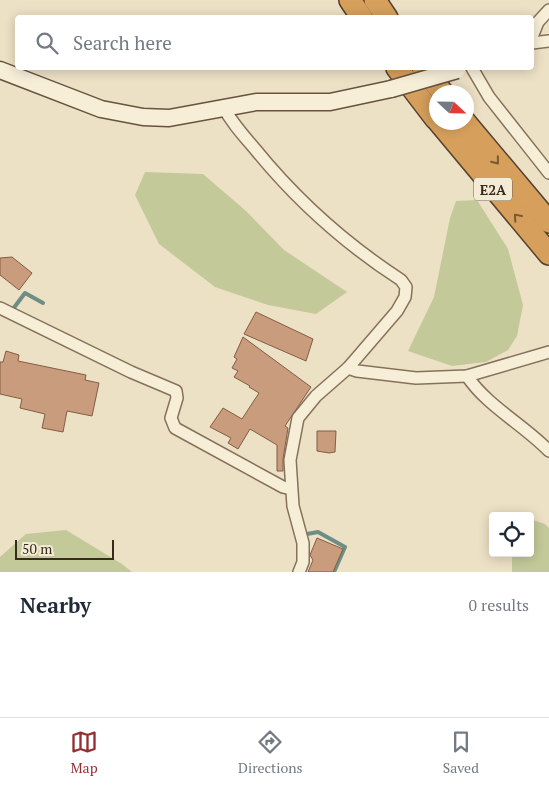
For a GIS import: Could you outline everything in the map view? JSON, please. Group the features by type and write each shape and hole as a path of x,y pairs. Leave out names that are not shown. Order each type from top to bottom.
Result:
{"highway":[{"path":"350,0 360,15"},
{"path":"375,0 385,15"},
{"path":"399,70 429,110"},
{"path":"425,70 436,85"},
{"name":"E2A","path":"446,130 549,254"},
{"name":"E2A","path":"473,130 549,222"}],"street":[{"path":"534,32 538,22 549,10"},
{"path":"534,43 549,41"},
{"path":"0,70 101,109 142,117 169,118 194,114 223,106 256,102 330,102 391,89 458,70"},
{"path":"467,70 549,173"},
{"path":"223,106 268,165 308,209 339,237 401,280 406,287 405,297 397,311 348,368 316,396 298,418 290,460 293,506 303,543 302,562 299,572"},
{"path":"0,308 131,372 176,391 177,398 171,418 176,428 283,487 291,489"},
{"path":"348,368 357,371 416,378 467,376 549,352"},
{"path":"467,376 475,389 533,434 549,450"}],"green space":[{"path":"145,172 203,174 246,211 284,250 347,292 316,314 268,305 215,287 159,244 135,195"},
{"path":"477,200 508,249 523,305 517,336 508,350 486,362 452,366 408,351 434,297 450,218 456,201"},
{"path":"534,520 545,524 549,528 549,572 512,572 512,557 534,557"},
{"path":"66,530 132,572 0,572 0,557 26,534"}],"building":[{"path":"12,257 32,273 19,290 0,275 0,258"},
{"path":"256,312 313,339 306,361 244,334"},
{"path":"243,337 311,387 285,426 288,428 283,471 277,471 277,445 250,429 238,449 228,443 231,438 210,427 223,408 242,419 259,393 234,377 238,371 232,368 237,359 234,357"},
{"path":"6,351 19,355 18,361 86,375 85,380 99,383 92,416 67,411 63,432 42,428 45,414 20,408 22,399 0,394 0,362 3,362"},
{"path":"317,431 336,431 335,452 317,451"},
{"path":"317,538 343,549 333,572 308,572 313,560 310,555"}],"waterway":[{"path":"13,309 25,293 43,303"},
{"path":"307,534 318,532 345,547 334,572"}]}
